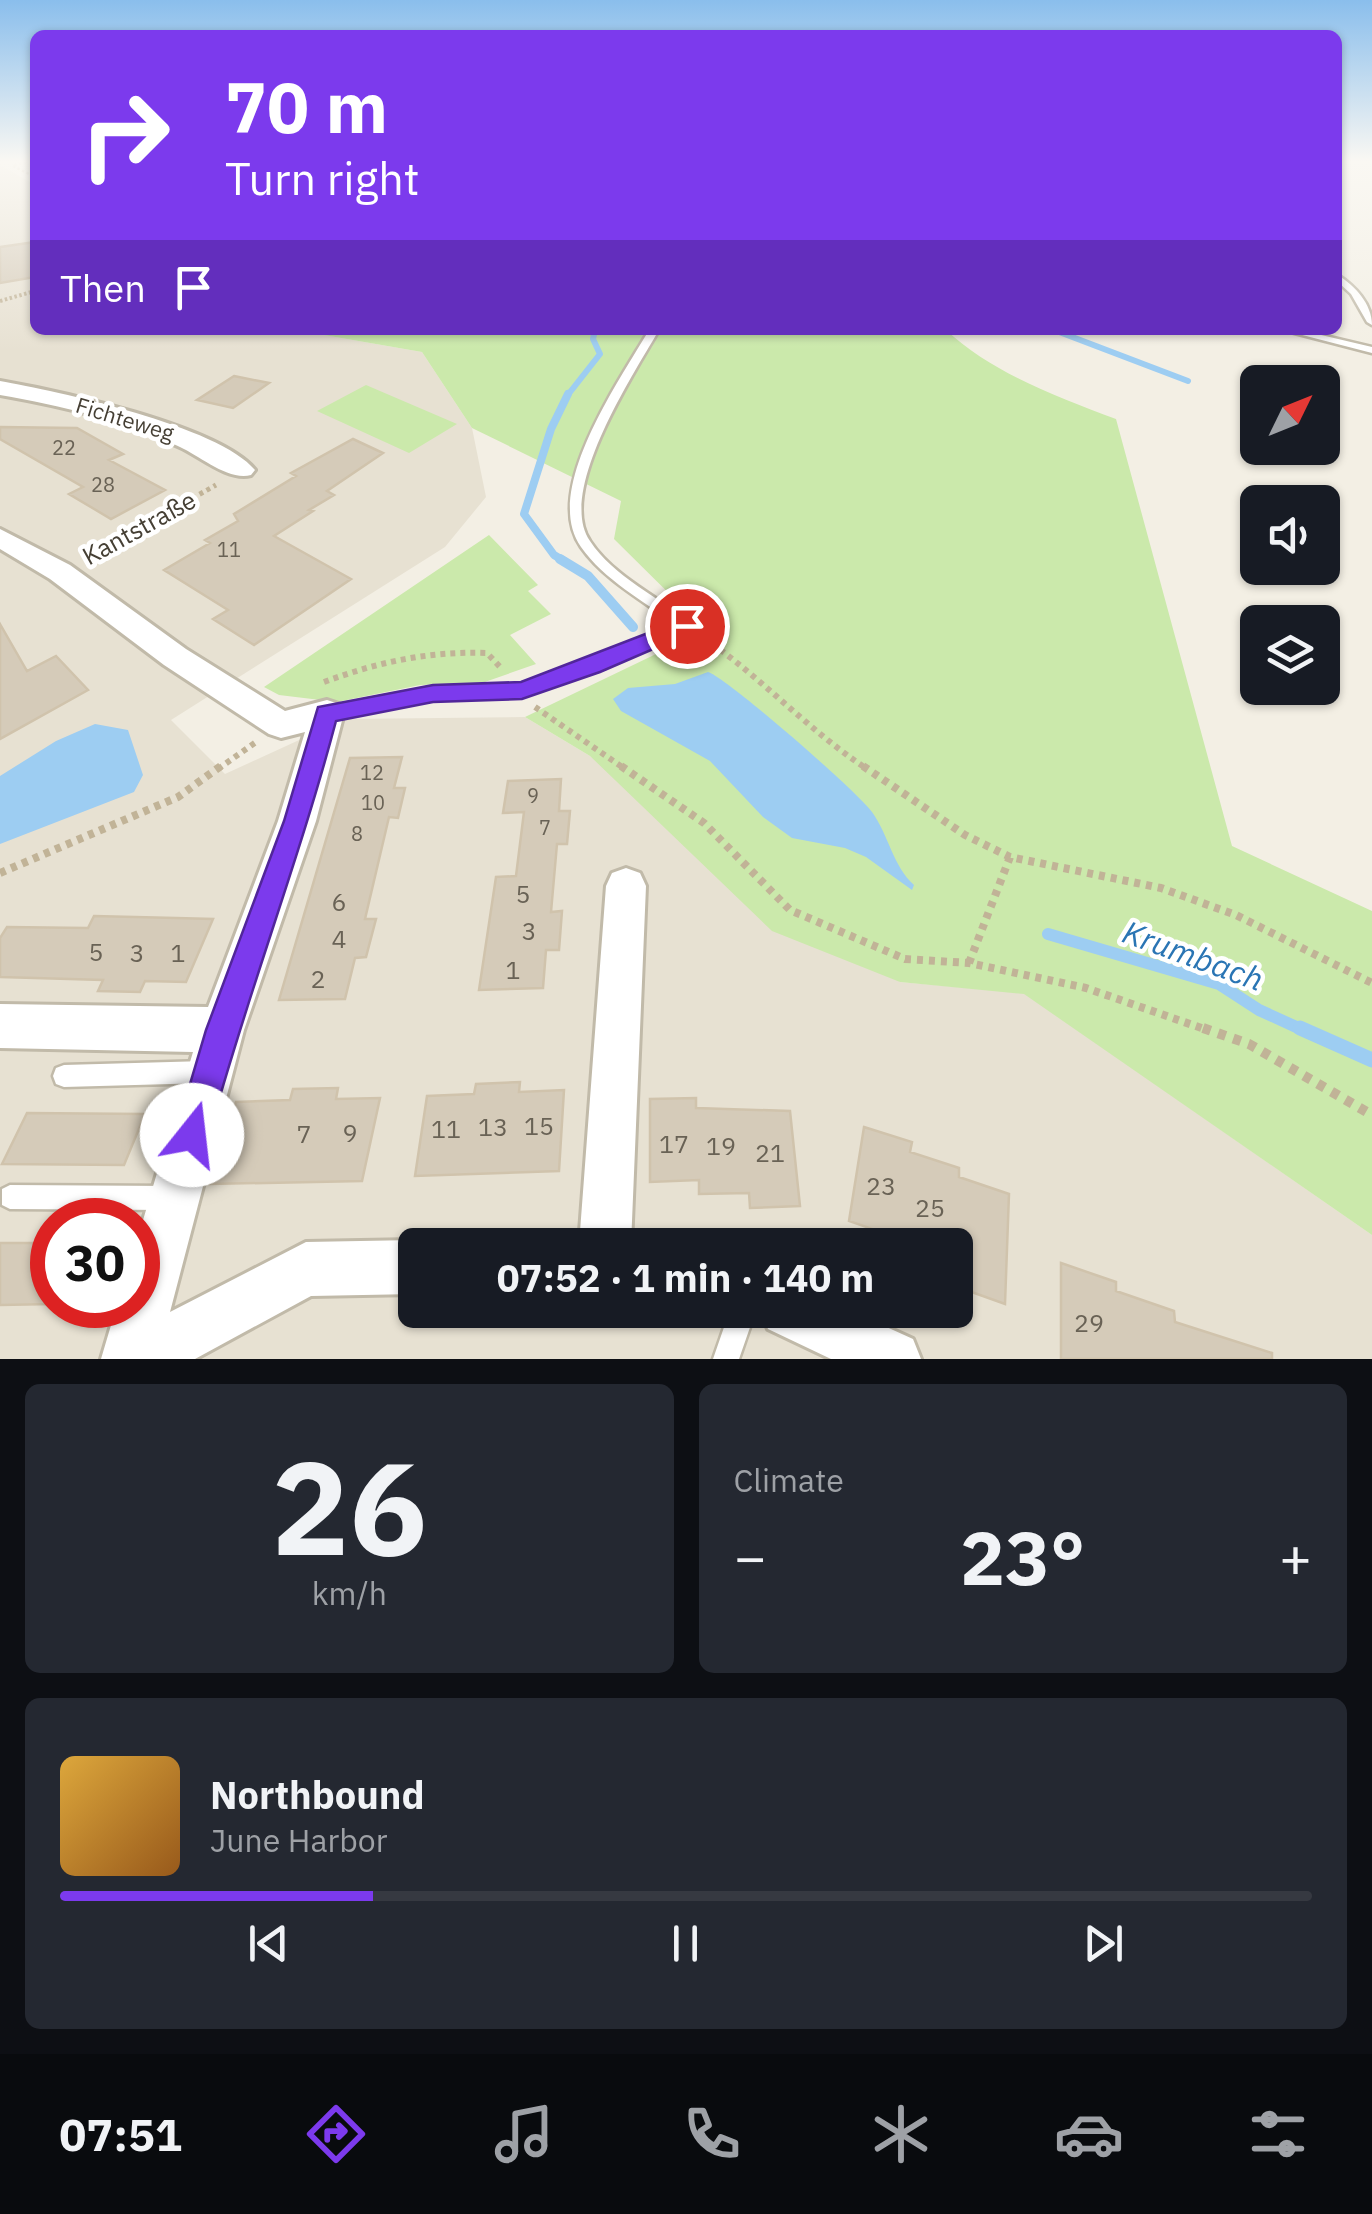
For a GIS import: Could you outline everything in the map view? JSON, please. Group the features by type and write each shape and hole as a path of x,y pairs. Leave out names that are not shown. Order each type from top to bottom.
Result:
{"street":[{"name":"Fichteweg","path":"0,388 100,408 174,433 242,470"},
{"name":"Kantstraße","path":"0,537 60,572 175,656 281,725"},
{"path":"128,1359 216,1051 297,821 326,714 281,725"},
{"path":"605,1228 626,886"},
{"path":"0,1026 216,1051"},
{"path":"138,1359 306,1269 398,1267"},
{"path":"826,1328 893,1359"}],"lane":[{"path":"1342,282 1354,292 1372,322"},
{"path":"326,714 433,693 522,690 687,626 614,570 581,539 574,512 581,478 617,391 651,335"},
{"path":"1309,335 1372,350"},
{"path":"64,1076 216,1051"},
{"path":"10,1196 174,1198"},
{"path":"726,1359 737,1328"}],"path":[{"path":"0,301 30,292"},
{"name":"Kantstraße","path":"60,572 218,484"},
{"path":"687,626 744,666 821,738 965,835 1010,857 1160,888 1236,915 1372,983"},
{"path":"0,873 178,796 281,725 289,709 322,684 368,664 412,654 488,653 542,716 704,822 790,910 905,959 969,963 1086,988 1249,1044 1372,1115"},
{"path":"969,963 1010,857"}],"shaded area":[{"path":"0,223 30,223 30,335 324,335 422,352 472,428 486,497 445,547 171,720 225,774 345,719 525,717 590,756 900,982 1024,993 1372,1235 1372,1359 0,1359"}],"green space":[{"path":"324,335 952,335 1005,371 1116,419 1232,846 1372,911 1372,1235 1024,994 900,982 772,931 590,756 525,717 706,630 614,539 621,501 472,428 422,352"},
{"path":"366,385 457,424 409,453 317,411"},
{"path":"489,535 538,585 528,591 551,614 510,635 536,664 482,683 420,685 337,702 279,695 264,687"}],"water":[{"path":"708,672 764,713 862,801 878,821 901,869 914,885 912,890 866,857 845,848 792,838 763,817 710,761 621,711 613,699 628,688 675,684"},
{"path":"95,724 128,730 143,775 134,792 0,844 0,776 56,741"}],"building":[{"path":"30,243 30,278 0,283 0,247"},
{"path":"234,376 269,383 233,408 197,400"},
{"path":"0,427 77,428 123,454 109,460 165,490 111,519 69,494 83,487 0,439"},
{"path":"353,439 383,453 327,491 334,495 309,510 313,511 274,536 351,579 254,645 213,619 228,610 164,570 210,543 205,540 238,521 234,514 296,476 291,473"},
{"path":"0,624 27,671 56,656 88,690 0,739"},
{"path":"402,757 394,788 405,788 398,818 389,817 365,919 376,919 366,957 355,958 345,999 279,1000 350,758"},
{"path":"561,779 559,811 570,811 567,844 557,844 551,912 562,911 559,950 546,950 543,988 479,990 496,877 516,876 524,812 503,813 508,781"},
{"path":"94,916 213,919 186,982 145,981 140,992 98,991 103,980 0,977 0,938 7,927 88,928"},
{"path":"520,1082 519,1092 564,1090 559,1171 415,1176 427,1096 474,1094 476,1084"},
{"path":"338,1088 336,1099 380,1098 362,1181 210,1184 236,1102 290,1100 293,1089"},
{"path":"696,1098 696,1108 790,1111 800,1206 750,1208 749,1193 699,1194 699,1180 650,1182 650,1099"},
{"path":"27,1113 145,1114 124,1165 2,1164"},
{"path":"864,1127 912,1142 910,1152 959,1168 959,1177 1009,1194 1005,1304 973,1292 973,1228 869,1228 849,1221"},
{"path":"0,1243 30,1243 30,1304 0,1305"},
{"path":"1061,1263 1116,1282 1116,1291 1174,1311 1175,1322 1272,1353 1272,1359 1061,1359"}],"waterway":[{"name":"Krumbach","path":"567,396 600,354 594,335"},
{"path":"1067,335 1188,381"},
{"name":"Krumbach","path":"564,561 554,555 524,514 551,429 567,396"},
{"name":"Krumbach","path":"560,559 588,576 633,627"},
{"name":"Krumbach","path":"1048,934 1219,984 1259,1010 1305,1031"},
{"name":"Krumbach","path":"1300,1028 1372,1060"}],"route":[{"path":"192,1135 222,1030 297,821 326,714 433,693 522,690 687,626"}]}
